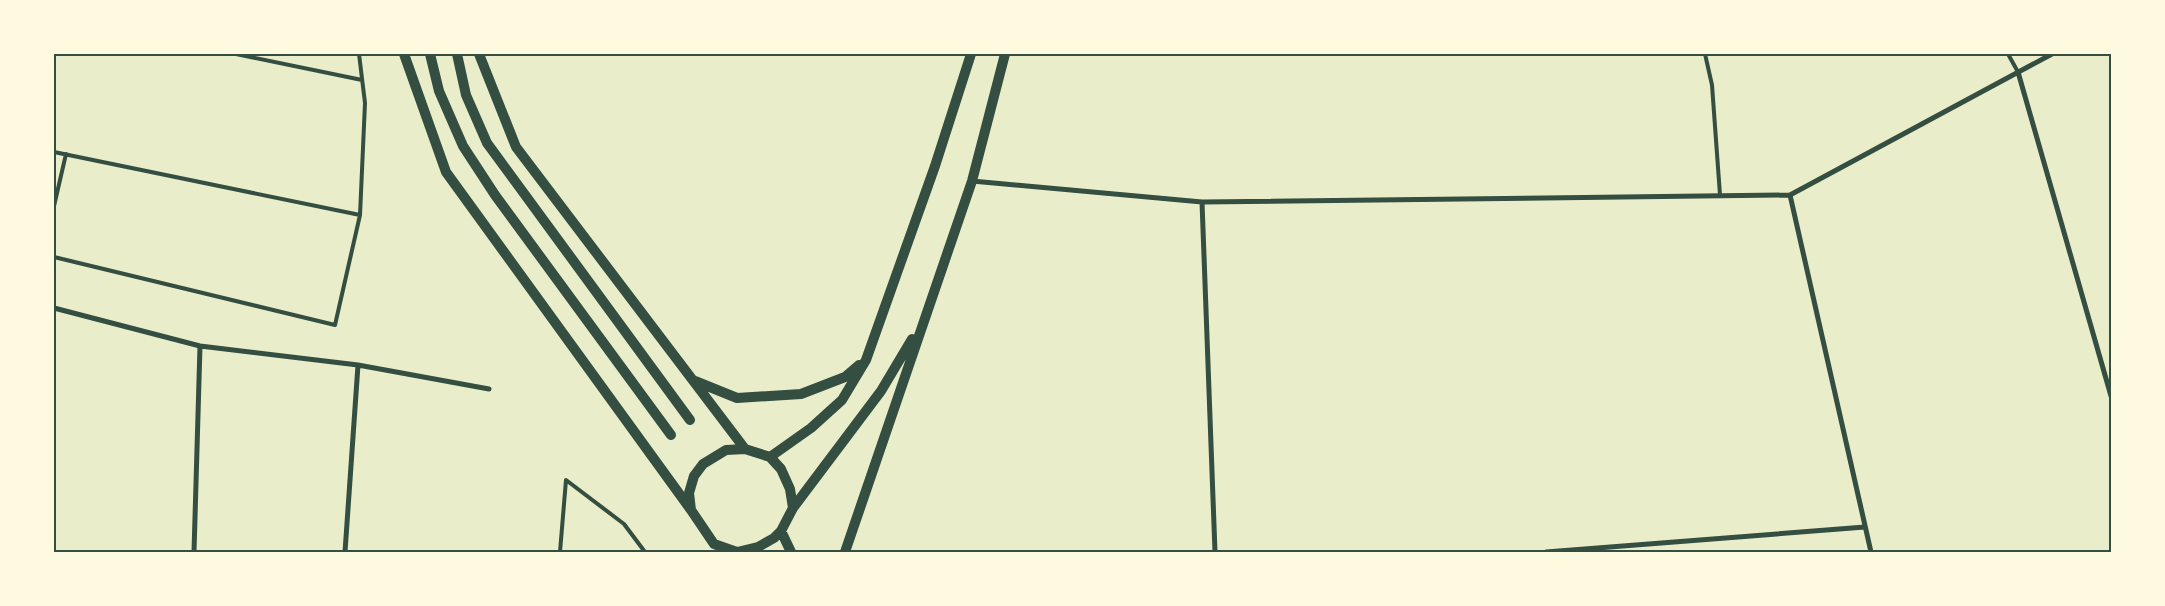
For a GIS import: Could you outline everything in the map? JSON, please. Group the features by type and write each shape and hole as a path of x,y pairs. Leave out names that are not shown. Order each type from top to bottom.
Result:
{"main road":[{"path":"404,54 446,172 691,510 716,548 736,552 758,547 781,531 793,508 881,391 923,321"},
{"path":"430,54 439,91 463,146 495,194 671,435"},
{"path":"457,54 466,95 486,144 690,420"},
{"path":"479,54 516,147 745,449"},
{"path":"770,457 811,428 842,400 866,360 935,166 971,54"},
{"path":"845,552 972,181 1005,54"},
{"path":"694,380 737,398 801,394 845,377 866,360"},
{"path":"691,510 689,493 694,476 703,464 726,450 745,449 770,457 781,469 790,489 793,508"},
{"path":"781,531 791,552"}],"street":[{"path":"972,181 1202,202 1790,195 2052,54"},
{"path":"2018,72 2111,396"},
{"path":"1790,195 1871,552"},
{"path":"1202,202 1215,552"},
{"path":"54,308 200,346 358,365 489,389"},
{"path":"194,552 200,346"},
{"path":"345,552 358,365"},
{"path":"1546,552 1865,527"}],"lane":[{"path":"236,54 362,80"},
{"path":"54,257 335,325 360,215 364,103 359,54"},
{"path":"1705,54 1712,85 1720,195"},
{"path":"2008,54 2018,72"},
{"path":"54,152 360,215"},
{"path":"54,206 66,154"},
{"path":"560,552 566,480 624,524 645,552"}]}
